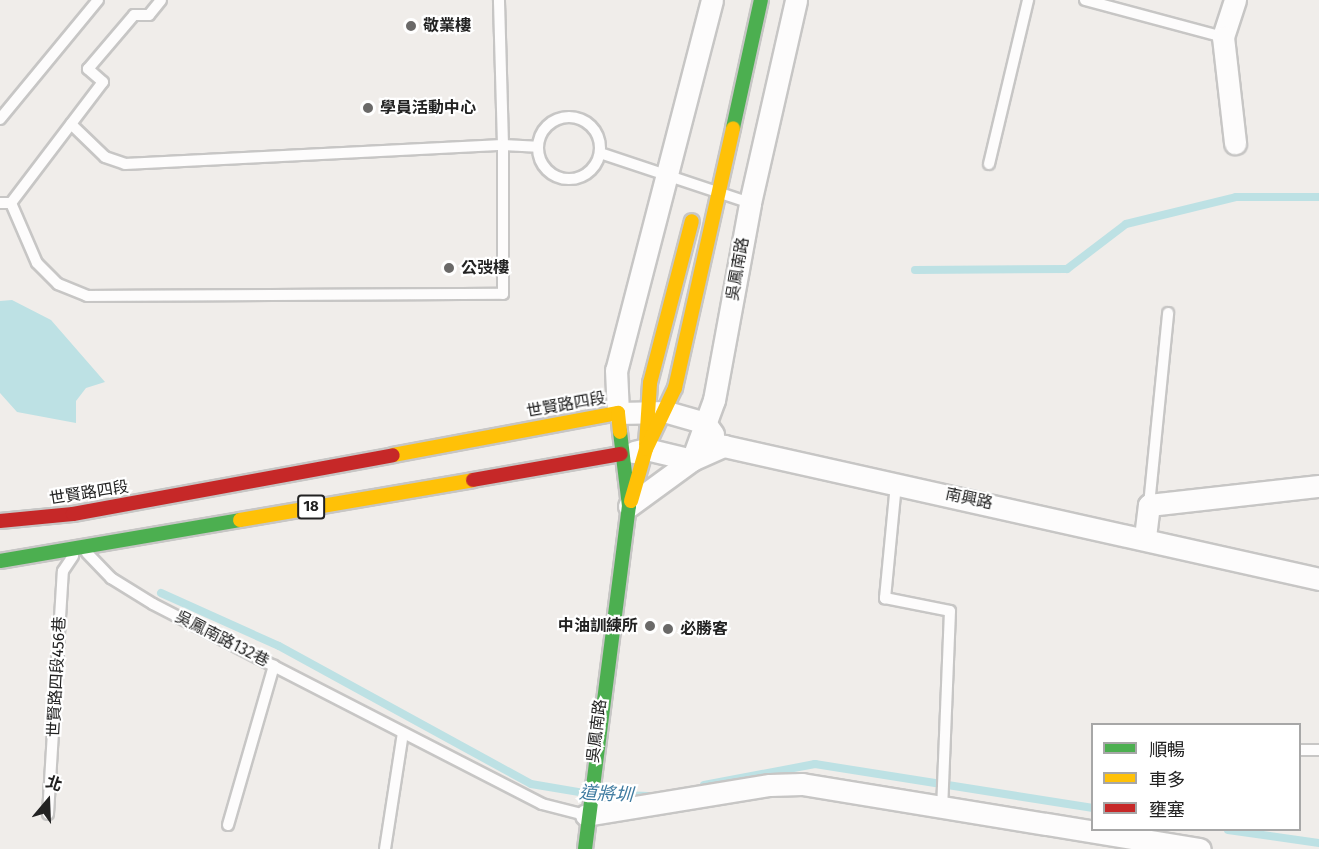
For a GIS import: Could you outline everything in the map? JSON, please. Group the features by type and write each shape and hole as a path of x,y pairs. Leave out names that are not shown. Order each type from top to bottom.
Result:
{"main road":[{"path":"732,56 746,0"},
{"name":"吳鳳南路","path":"585,849 586,815 629,506 716,195 761,0"},
{"name":"吳鳳南路","path":"646,449 656,411 705,168"},
{"name":"世賢路四段","path":"0,521 76,530 621,454 618,413 76,530 0,561"},
{"name":"吳鳳南路","path":"621,454 629,506"}],"street":[{"path":"629,506 692,460 724,446 705,423 656,411 618,413 616,370 712,0"},
{"name":"吳鳳南路","path":"692,460 705,423 750,203 796,0"},
{"path":"1234,0 1223,36 1234,143"},
{"name":"南興路","path":"724,446 1145,537 1319,579"},
{"path":"621,454 646,449 692,460"},
{"path":"1145,537 1149,506 1319,486"},
{"path":"586,815 770,785 802,784 1200,849"}],"lane":[{"path":"0,119 98,0"},
{"path":"161,0 149,15 134,15 88,69 103,82 6,203 37,263 58,284 87,296 503,294 503,145 499,0"},
{"path":"988,164 1028,0"},
{"path":"1085,0 1223,36"},
{"path":"572,117 590,125 600,153 591,171 571,180 551,174 537,147 545,128 572,117"},
{"path":"71,124 105,157 125,164 503,145 537,147"},
{"path":"600,153 700,190 750,203"},
{"path":"1149,506 1168,313"},
{"path":"896,484 885,598 950,611 942,807"},
{"name":"吳鳳南路132巷","path":"76,530 111,578 274,666 542,804 586,815"},
{"name":"世賢路四段456巷","path":"48,814 63,571 76,530"},
{"path":"228,825 274,666"},
{"path":"385,849 403,733"},
{"path":"1301,750 1319,750"}],"water":[{"path":"12,300 51,320 105,382 86,388 76,401 76,423 17,412 0,393 0,301"}],"waterway":[{"path":"915,270 1067,269 1126,224 1236,197 1319,197"},
{"name":"道將圳","path":"161,593 279,646 531,784 585,793"},
{"name":"道將圳","path":"704,785 815,764 1091,808"},
{"name":"道將圳","path":"600,794 648,796"},
{"name":"道將圳","path":"1235,831 1319,843"}],"traffic: fast":[{"path":"733,128 761,0"},
{"path":"585,849 629,506 620,432"},
{"path":"0,561 240,520"}],"traffic: slow":[{"path":"631,501 646,449 675,388 733,128"},
{"path":"646,445 650,383 692,221"},
{"path":"393,455 618,413 620,432"},
{"path":"240,520 473,480"}],"traffic: jam":[{"path":"473,480 621,454"},
{"path":"0,521 73,514 393,455"}],"place":[{"name":"敬業樓","path":"411,26"},
{"name":"學員活動中心","path":"368,108"},
{"name":"公弢樓","path":"449,268"},
{"name":"中油訓練所","path":"650,626"},
{"name":"必勝客","path":"668,629"}]}
